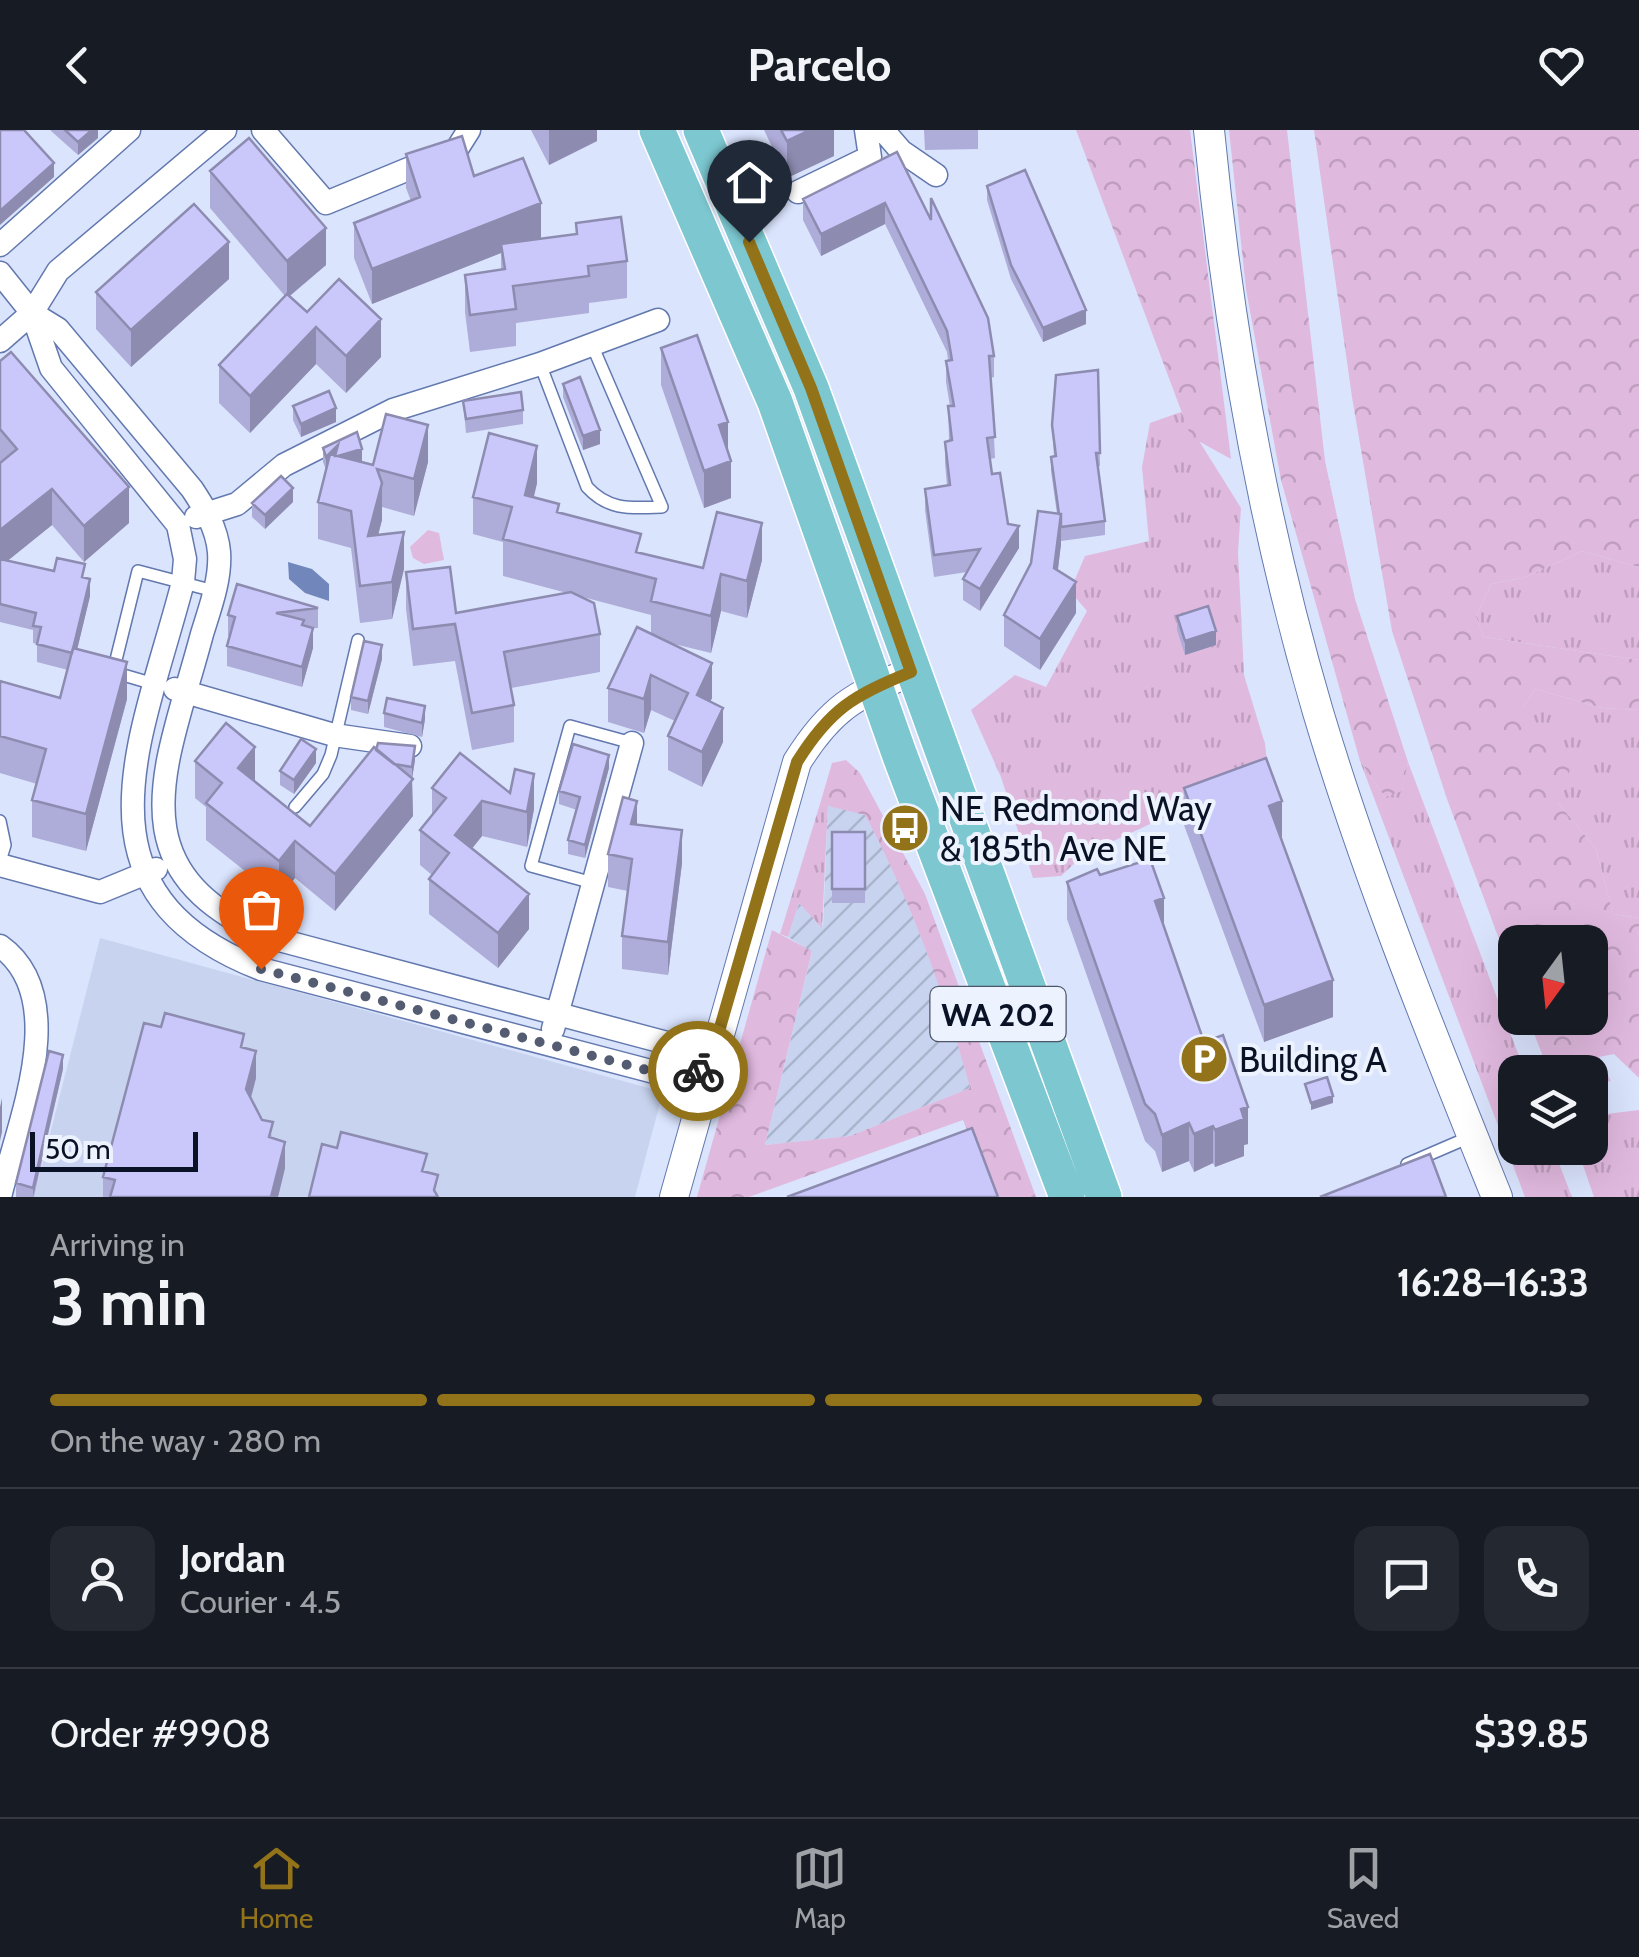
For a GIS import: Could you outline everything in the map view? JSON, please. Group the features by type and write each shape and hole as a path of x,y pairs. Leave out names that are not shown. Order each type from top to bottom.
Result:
{"main road":[{"name":"WA 202","path":"657,130 775,402 875,686 1066,1197"},
{"name":"WA 202","path":"700,130 811,388 1104,1197"},
{"path":"1210,130 1248,422 1318,713 1376,883 1496,1197"}],"street":[{"path":"0,244 128,130"},
{"path":"0,340 32,313 58,271 225,130"},
{"path":"263,130 326,203 457,150 469,130"},
{"path":"798,192 870,157 866,130"},
{"path":"883,130 902,151 936,175"},
{"path":"0,273 32,313 58,329 208,513 219,550 214,591 163,791 162,829 173,861 212,906 272,938 682,1047 708,1069"},
{"path":"32,313 50,368 178,524 183,582 132,787 131,834 144,874 167,912 198,939 261,969 677,1078 708,1069"},
{"path":"178,524 237,504 284,464 393,410 540,364 658,320"},
{"path":"674,1197 797,762 818,728 851,697 911,672"},
{"path":"157,684 334,735 410,746"},
{"path":"549,1042 632,743"},
{"path":"0,863 100,892 173,861"},
{"path":"0,946 17,958 31,980 38,1010 36,1046 0,1197"}],"lane":[{"path":"540,364 587,487 600,501 619,508 662,507 592,343"},
{"path":"157,684 113,672 138,571 214,591"},
{"path":"295,808 323,774 358,640"},
{"path":"594,883 531,866 570,726 632,743"},
{"path":"0,820 5,844 0,863"},
{"path":"1397,1168 1472,1136"}],"shaded area":[{"path":"828,805 865,815 906,892 948,1006 970,1088 850,1136 765,1145 812,952 788,937 799,903 823,926"},
{"path":"100,938 663,1092 635,1197 34,1197"}],"green space":[{"path":"1076,130 1190,130 1231,459 1191,437"},
{"path":"1229,130 1287,130 1325,461 1355,599 1408,762 1402,791 1385,797 1360,761 1281,480 1246,289"},
{"path":"1314,130 1639,130 1639,567 1582,551 1526,577 1491,584 1476,617 1484,637 1639,660 1639,710 1602,708 1535,689 1523,707 1572,764 1558,803 1596,849 1613,914 1639,918 1639,1078 1614,1054 1542,1055 1535,1035 1608,1035 1608,925 1498,925 1498,936 1447,799 1392,631 1352,397"},
{"path":"1181,412 1241,508 1238,552 1244,675 1265,744 1270,787 1174,813 1083,855 1061,876 1033,878 1001,777 971,710 1015,675 1046,687 1087,611 1070,591 1085,556 1149,541 1142,467 1150,423"},
{"path":"428,530 439,533 444,560 424,564 413,558 410,547"},
{"path":"1582,551 1639,567 1639,660 1484,637 1476,617 1491,584 1526,577"},
{"path":"1535,689 1602,708 1639,710 1639,918 1613,914 1596,849 1558,803 1523,707"},
{"path":"846,760 860,773 925,894 1036,1197 993,1197 963,1120 749,1197 697,1197 772,930 812,951 765,1145 850,1136 970,1088 925,948 865,815 820,804 832,763"},
{"path":"1360,761 1385,797 1402,790 1408,762 1498,1000 1498,1035 1511,1035 1519,1055 1498,1055 1498,1126"},
{"path":"820,804 828,805 822,928 799,903 788,937 780,934"},
{"path":"1639,1110 1639,1197 1594,1197 1583,1165 1608,1165 1608,1114"},
{"path":"1513,1165 1560,1165 1572,1197 1525,1197"}],"water":[{"path":"288,562 312,569 329,584 329,601 305,593 289,579"}],"building":[{"path":"0,130 24,130 54,163 0,211"},
{"path":"65,130 92,130 78,142"},
{"path":"781,130 810,130 787,141"},
{"path":"462,136 474,176 523,158 541,203 372,269 354,223 420,197 406,154"},
{"path":"249,138 326,228 287,261 210,171"},
{"path":"897,152 931,220 931,198 988,318 994,356 989,356 995,437 987,438 992,474 1000,473 1008,524 1019,526 980,589 963,579 980,549 934,555 925,489 950,485 945,442 952,440 948,406 954,406 946,361 952,360 947,331 885,203 821,234 803,199"},
{"path":"1025,170 1086,310 1043,328 1011,265 987,186"},
{"path":"194,204 229,242 131,330 96,292"},
{"path":"621,217 627,261 588,266 589,276 513,286 516,309 470,315 465,275 505,269 501,244 577,234 576,223"},
{"path":"339,279 381,319 346,356 316,327 250,396 219,365 287,294 307,312"},
{"path":"697,335 728,422 719,425 731,461 704,471 661,348"},
{"path":"11,352 129,487 84,526 52,489 0,530 0,463 17,449 0,429 0,361"},
{"path":"1098,370 1100,453 1096,453 1105,521 1061,527 1051,457 1056,456 1052,425 1056,375"},
{"path":"580,377 600,430 583,436 563,384"},
{"path":"329,391 336,408 301,424 293,406"},
{"path":"521,392 523,410 466,419 463,401"},
{"path":"386,414 428,425 414,479 377,469 382,483 368,536 404,532 392,582 360,586 351,511 318,502 330,454 373,465"},
{"path":"357,432 362,449 335,456 338,445 326,457 323,448"},
{"path":"489,433 537,446 525,495 559,504 557,512 641,534 636,552 703,568 717,512 762,523 747,581 721,574 711,616 651,601 656,579 503,539 512,507 473,497"},
{"path":"281,476 293,488 265,515 252,503"},
{"path":"1038,511 1061,514 1054,568 1076,582 1040,639 1004,615 1031,563"},
{"path":"57,558 85,564 82,577 90,579 72,653 37,644 41,627 33,626 36,613 0,604 0,559 54,571"},
{"path":"450,567 456,613 571,592 594,603 600,634 504,652 514,705 472,713 455,624 413,629 406,572"},
{"path":"237,584 318,608 276,613 304,620 302,625 313,628 302,667 227,646 235,617 228,615"},
{"path":"1208,606 1216,631 1185,641 1177,616"},
{"path":"637,627 712,663 697,695 723,708 702,752 668,736 688,693 651,675 644,699 608,688"},
{"path":"364,641 382,645 368,701 351,697"},
{"path":"73,648 127,662 86,814 32,800 46,749 0,736 0,681 60,698"},
{"path":"387,698 425,706 422,723 384,713"},
{"path":"226,723 255,747 238,768 310,826 374,747 413,779 335,874 295,841 279,861 206,803 222,783 195,761"},
{"path":"301,739 316,749 294,780 280,771"},
{"path":"378,743 415,746 412,767 394,764 376,750"},
{"path":"573,744 609,755 585,845 568,840 580,797 559,791"},
{"path":"460,753 510,793 515,769 534,774 527,812 482,801 455,835 529,894 498,933 429,879 449,853 420,830 446,798 432,788"},
{"path":"1266,758 1282,801 1269,806 1333,980 1264,1005 1184,788"},
{"path":"623,797 637,801 631,824 682,830 668,942 622,936 632,859 608,854"},
{"path":"832,832 865,832 865,889 832,889"},
{"path":"1150,859 1164,898 1155,901 1204,1042 1223,1035 1248,1107 1241,1109 1244,1119 1215,1130 1213,1126 1194,1134 1189,1123 1162,1135 1155,1114 1145,1104 1067,882 1097,869 1100,875"},
{"path":"165,1013 244,1034 241,1047 256,1051 246,1089 262,1120 273,1122 269,1137 285,1142 271,1197 110,1197 115,1180 103,1177 144,1023 161,1027"},
{"path":"49,1051 63,1055 33,1188 16,1183"},
{"path":"1327,1077 1333,1096 1311,1103 1305,1084"},
{"path":"972,1128 998,1197 787,1197"},
{"path":"341,1132 427,1154 422,1171 438,1175 434,1190 438,1197 309,1197 322,1144 337,1148"},
{"path":"1430,1154 1446,1197 1320,1197"}],"way so far":[{"path":"261,969 677,1078 698,1071"}],"place":[{"name":"NE Redmond Way & 185th Ave NE","path":"905,828"},
{"name":"Building A","path":"1204,1059"}],"route":[{"path":"698,1071 708,1069 797,762 818,728 851,697 911,672 811,388 749,242"}]}
